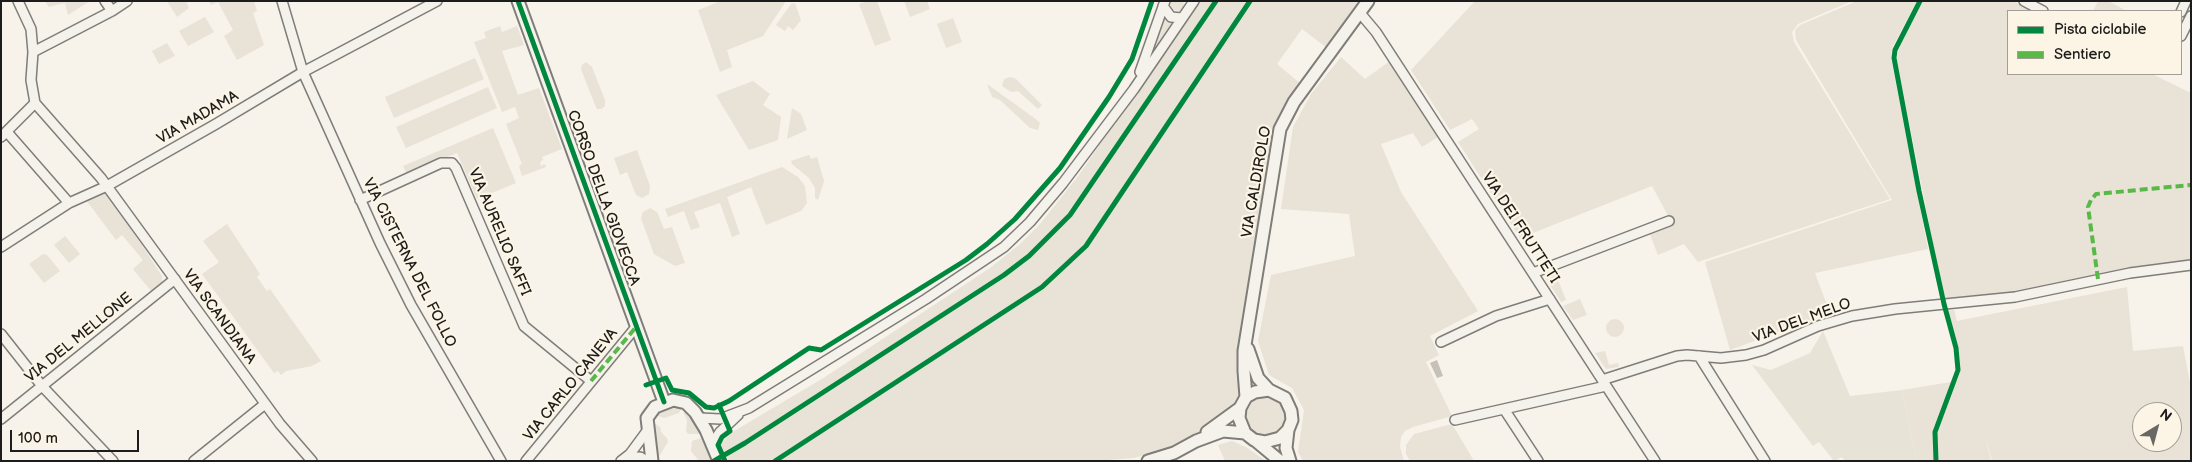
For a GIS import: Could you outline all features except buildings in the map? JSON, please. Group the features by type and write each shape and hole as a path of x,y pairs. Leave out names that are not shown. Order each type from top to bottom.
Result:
{"main road":[{"name":"CORSO DELLA GIOVECCA","path":"518,1 664,402"},
{"name":"VIA CALDIROLO","path":"1246,397 1244,371 1247,334 1280,129 1294,102 1368,1"},
{"name":"VIA CALDIROLO","path":"1247,334 1248,349 1258,378 1269,390 1280,394 1290,406 1292,420 1288,430"},
{"path":"1196,441 1240,408 1246,397 1255,392 1269,390"},
{"path":"652,461 647,432 648,416 655,407 664,402 674,400 686,403 700,418 719,461"},
{"path":"1240,408 1240,423 1245,433 1280,461"},
{"path":"1255,440 1273,441 1280,438 1288,430"},
{"path":"1288,430 1286,448 1290,461"},
{"path":"1148,461 1174,453 1196,441 1222,431 1245,433"}],"street":[{"path":"18,1 31,29 33,52 31,80 35,102 4,134 69,203"},
{"path":"105,1 112,11"},
{"path":"33,52 112,11 127,1"},
{"name":"VIA CISTERNA DEL FOLLO","path":"282,1 303,72 360,200 411,304 501,461"},
{"name":"VIA MADAMA","path":"1,247 69,203 107,186 303,72 437,1"},
{"path":"2024,1 2042,10"},
{"path":"712,444 720,432 740,413 838,355 981,264 1004,246 1030,222 1058,190 1134,89 1192,2"},
{"path":"1163,4 1171,17 1182,18"},
{"path":"1134,89 1150,48 1163,4"},
{"name":"VIA DEI FRUTTETI","path":"1360,13 1376,32 1655,461"},
{"path":"2182,34 2191,16"},
{"name":"VIA SCANDIANA","path":"35,102 107,186 285,431 312,461"},
{"name":"VIA AURELIO SAFFI","path":"360,200 441,163 452,162 524,326 591,381"},
{"path":"1533,273 1669,221"},
{"name":"VIA DEL MELO","path":"1455,420 1604,383 1677,356 1722,358 1764,350 1826,323 1868,313 2006,298 2130,273 2191,265"},
{"name":"VIA DEL MELLONE","path":"1,419 175,279"},
{"path":"1441,342 1496,316 1550,300"},
{"name":"VIA CARLO CANEVA","path":"526,461 636,326"},
{"path":"1,334 42,386 113,461"},
{"path":"1699,356 1765,461"},
{"path":"194,461 265,404"},
{"path":"1504,409 1538,461"},
{"path":"700,418 720,419 740,413"},
{"path":"624,459 647,432"},
{"path":"624,459 637,457 647,461"}],"shaded area":[{"path":"45,1 90,1 68,15 65,3 49,7"},
{"path":"167,1 186,1 189,8 177,17"},
{"path":"209,1 254,1 257,11 253,13 264,45 237,60 224,36 233,30 218,2 211,5"},
{"path":"721,1 786,1 763,36 727,50 732,67 720,72 698,10"},
{"path":"867,1 877,1 891,40 875,46 859,4"},
{"path":"904,1 927,1 930,9 910,17"},
{"path":"1171,1 1183,1 1184,6 1180,11 1174,10 1171,7"},
{"path":"1198,1 1361,1 1327,48 1302,29 1277,64 1301,84 1281,114 1272,138 1239,360 1242,392 1233,408 1199,435 1178,447 1133,458 1095,461 729,461 720,445 731,433 825,377 990,268 1020,244 1040,224 1079,175"},
{"path":"1475,1 1852,1 1798,24 1792,32 1794,42 1890,199 1698,262 1684,244 1658,255 1649,232 1672,223 1652,186 1520,238 1458,142 1479,129 1472,119 1450,130 1411,70"},
{"path":"1857,1 1917,1 1892,48 1891,59 1928,249 1815,273 1830,313 1730,350 1705,262 1892,200 1796,40 1795,30 1800,25"},
{"path":"1923,1 2013,1 2031,10 2007,10 2007,75 2154,75 2191,93 2191,261 2071,279 2011,294 1944,301 1897,60 1900,43"},
{"path":"2098,1 2108,1 2125,10 2094,10"},
{"path":"795,3 801,20 793,30 788,26 785,31 776,25 791,4"},
{"path":"205,17 214,32 188,46 179,31"},
{"path":"953,18 962,42 946,48 937,24"},
{"path":"1164,18 1174,23 1148,61"},
{"path":"500,26 502,32 517,26 524,45 502,51 518,95 539,88 562,149 542,157 541,166 545,164 546,167 522,176 519,166 522,164 506,124 519,118 515,107 502,112 474,42 486,38 484,32"},
{"path":"167,43 175,56 159,64 152,51"},
{"path":"1341,57 1365,79 1390,61 1438,137 1422,147 1413,133 1381,144 1401,192 1478,311 1430,336 1439,355 1426,362 1452,416 1405,431 1401,437 1400,447 1404,461 1303,461 1298,452 1304,410 1292,388 1269,375 1258,341 1271,275 1355,256 1349,214 1281,209 1293,127 1311,94"},
{"path":"475,58 484,79 394,118 385,97"},
{"path":"586,62 592,67 605,100 605,106 601,109 597,109 595,105 581,69 582,65"},
{"path":"1010,77 1016,79 1042,105 1038,109 1018,91 1011,92 1002,86 1004,79"},
{"path":"753,81 770,94 763,105 781,117 778,140 749,150 716,95"},
{"path":"987,84 1037,120 1040,123 1038,130 1030,128 1000,100 992,97"},
{"path":"488,87 497,108 406,148 396,127"},
{"path":"792,108 801,114 807,130 787,139"},
{"path":"493,128 516,183 477,199 457,153 407,174 403,166"},
{"path":"637,150 650,186 649,194 642,198 636,195 627,172 620,175 614,158"},
{"path":"809,155 811,159 817,157 824,181 818,200 815,198 815,188 809,178 791,161"},
{"path":"782,167 798,177 805,186 807,203 801,211 766,225 751,187 727,197 740,234 732,237 720,203 694,212 700,227 691,230 684,211 668,217 665,209"},
{"path":"106,190 162,276 162,282 151,291 133,269 143,260 122,235 116,240 86,200"},
{"path":"650,208 657,212 664,229 672,227 685,263 675,266 654,254 641,218 643,212"},
{"path":"227,224 260,274 257,277 267,291 270,289 321,361 312,366 286,371 281,375 278,371 274,373 202,274 219,262 203,241"},
{"path":"65,236 80,254 69,263 54,245"},
{"path":"43,254 47,255 60,271 44,283 29,264"},
{"path":"1554,270 1566,300 1561,302 1543,274"},
{"path":"2127,287 2133,351 2183,346 2191,388 2191,461 1992,461 1985,435 1991,461 1917,461 1902,390 1957,381 1960,372 1959,352 1948,311 1954,310 1957,321"},
{"path":"1580,299 1587,315 1573,320 1563,306"},
{"path":"1611,319 1619,319 1624,324 1622,335 1611,337 1606,332 1606,324"},
{"path":"1823,331 1850,396 1902,390 1917,461 1845,461 1842,457 1834,461 1819,442 1813,446 1752,365 1771,370 1810,353"},
{"path":"1605,351 1609,365 1618,363 1619,367 1606,369 1595,353"},
{"path":"1437,360 1443,376 1437,378 1430,363"},
{"path":"1269,395 1277,398 1283,404 1286,416 1283,428 1277,434 1261,437 1253,434 1247,428 1244,412 1247,404 1253,398"},
{"path":"668,407 681,408 679,413 664,418 656,415"},
{"path":"685,409 700,434 688,434 686,431"},
{"path":"653,422 660,427 668,442 658,458"},
{"path":"1452,424 1474,461 1410,461 1406,454 1406,445 1414,434"},
{"path":"701,438 712,461 699,461 691,451 692,441"},
{"path":"1232,441 1246,447 1266,461 1225,461 1218,445"}],"marked path":[{"path":"2098,279 2088,207 2096,194 2191,185"},
{"path":"591,381 636,327"}],"cycle path":[{"path":"518,1 664,402"},
{"path":"646,385 666,378 672,390 689,393 706,407 714,408 729,401 809,348 821,350 966,260 1015,219 1060,168 1109,97 1132,59 1152,1"},
{"path":"714,461 745,443 1004,275 1029,256 1070,215 1216,1"},
{"path":"775,461 1042,287 1086,246 1250,1"},
{"path":"1920,1 1895,50 1894,58 1919,191 1944,304 1956,348 1958,370 1935,432 1936,461"},
{"path":"719,405 730,431 722,437 718,445 725,461"}]}
